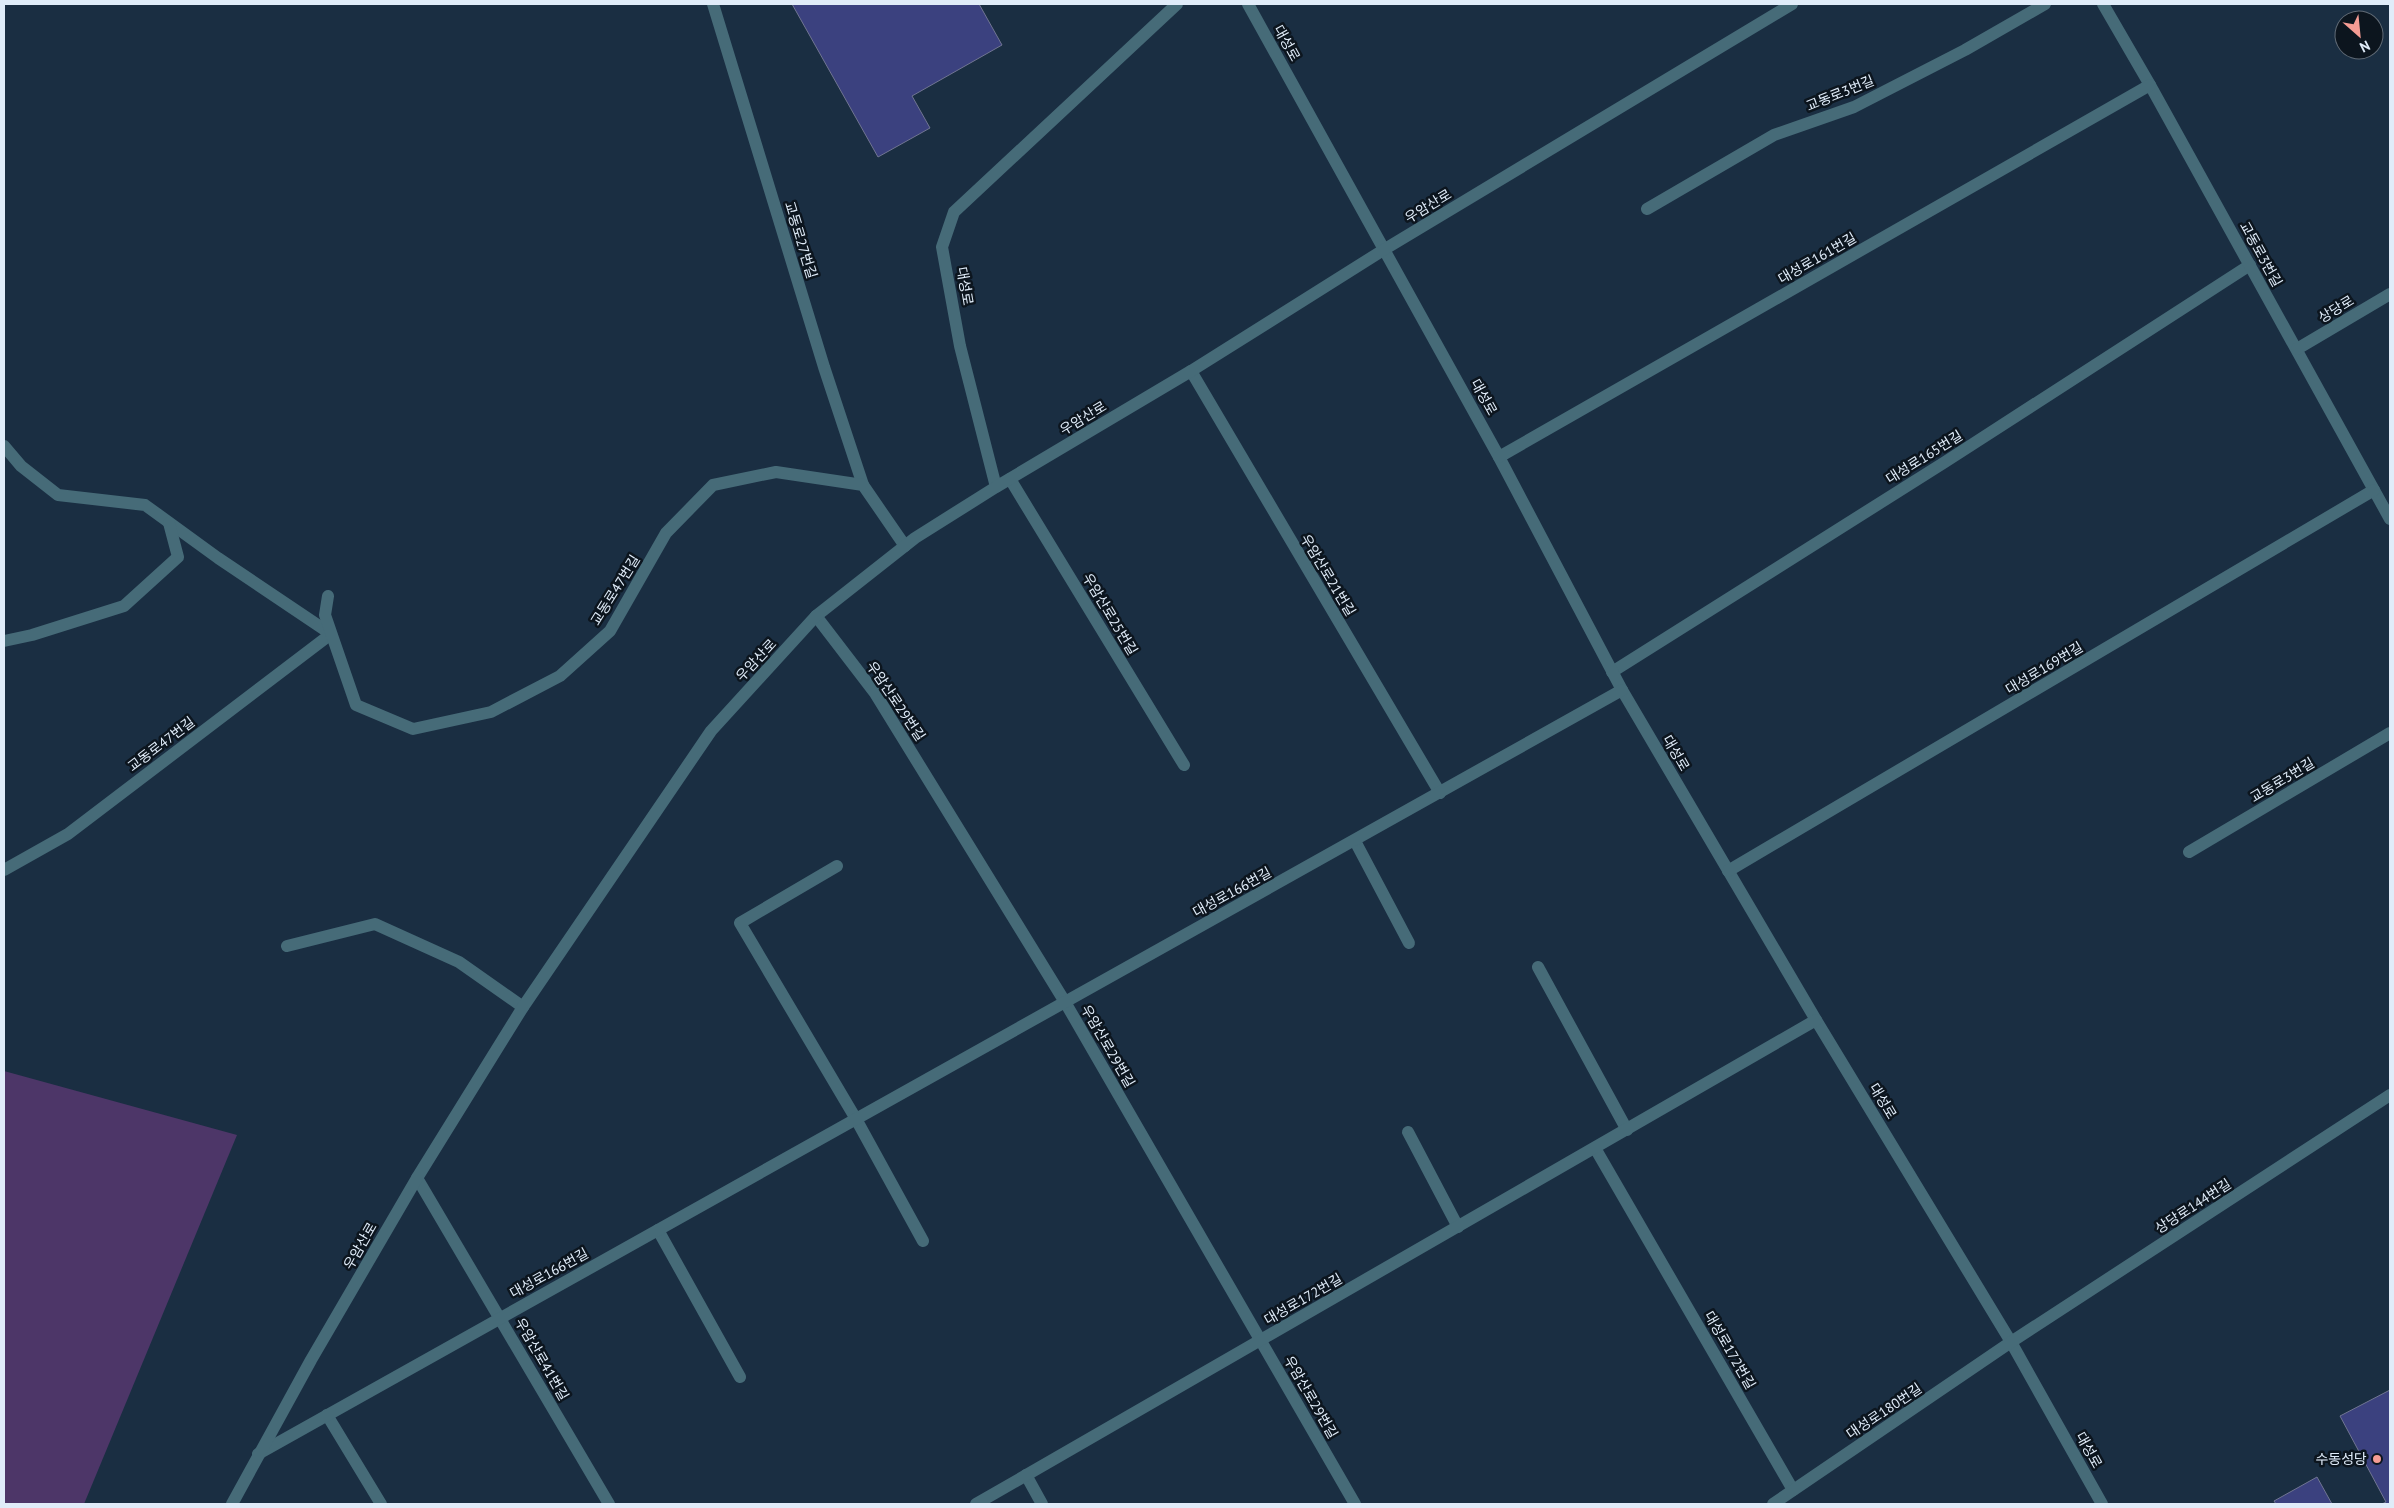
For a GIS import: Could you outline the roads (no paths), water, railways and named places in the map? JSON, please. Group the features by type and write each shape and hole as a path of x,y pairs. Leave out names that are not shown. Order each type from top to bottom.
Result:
{"street":[{"name":"교동로27번길","path":"713,4 824,367 863,485"},
{"name":"대성로","path":"996,487 960,346 942,247 954,212 1177,4"},
{"name":"대성로","path":"1248,4 1499,457 1622,690 1816,1020 2011,1342 2102,1504"},
{"name":"우암산로","path":"232,1504 258,1454 417,1178 523,1007 711,731 816,616 905,546 996,487 1191,371 1385,249 1792,4"},
{"name":"교동로3번길","path":"1646,209 1774,135 1854,107 1965,50 2045,4"},
{"name":"교동로3번길","path":"2103,4 2150,85 2390,519"},
{"name":"대성로161번길","path":"1499,457 2150,85"},
{"name":"대성로165번길","path":"1612,672 2250,266"},
{"name":"상당로","path":"2297,350 2390,294"},
{"name":"우암산로21번길","path":"1191,371 1440,793"},
{"path":"4,446 21,466 58,495 145,505 218,558 331,634"},
{"name":"교동로47번길","path":"328,596 325,615 356,705 413,729 491,712 560,676 610,631 666,533 713,485 776,472 863,485"},
{"name":"우암산로25번길","path":"1010,479 1184,765"},
{"path":"863,485 905,546"},
{"name":"대성로169번길","path":"1728,871 2374,490"},
{"path":"4,641 32,635 124,606 178,556 169,523"},
{"name":"우암산로29번길","path":"816,616 875,693 1065,1002 1355,1504"},
{"name":"교동로47번길","path":"4,870 68,834 331,634"},
{"name":"대성로166번길","path":"258,1454 1622,690"},
{"name":"교동로3번길","path":"2189,852 2390,732"},
{"path":"1355,841 1409,943"},
{"path":"838,866 740,923 856,1120 923,1241"},
{"path":"287,946 375,924 459,962 523,1007"},
{"path":"1538,967 1627,1130"},
{"name":"대성로172번길","path":"976,1504 1262,1341 1816,1020"},
{"name":"상당로144번길","path":"2011,1342 2390,1095"},
{"path":"1408,1132 1458,1227"},
{"name":"대성로172번길","path":"1595,1148 1793,1490"},
{"name":"우암산로41번길","path":"417,1178 609,1504"},
{"path":"658,1230 740,1377"},
{"name":"대성로180번길","path":"1773,1504 2011,1342"},
{"path":"327,1415 381,1504"},
{"path":"1026,1475 1042,1504"}],"place":[{"name":"수동성당","path":"2377,1459"}]}
